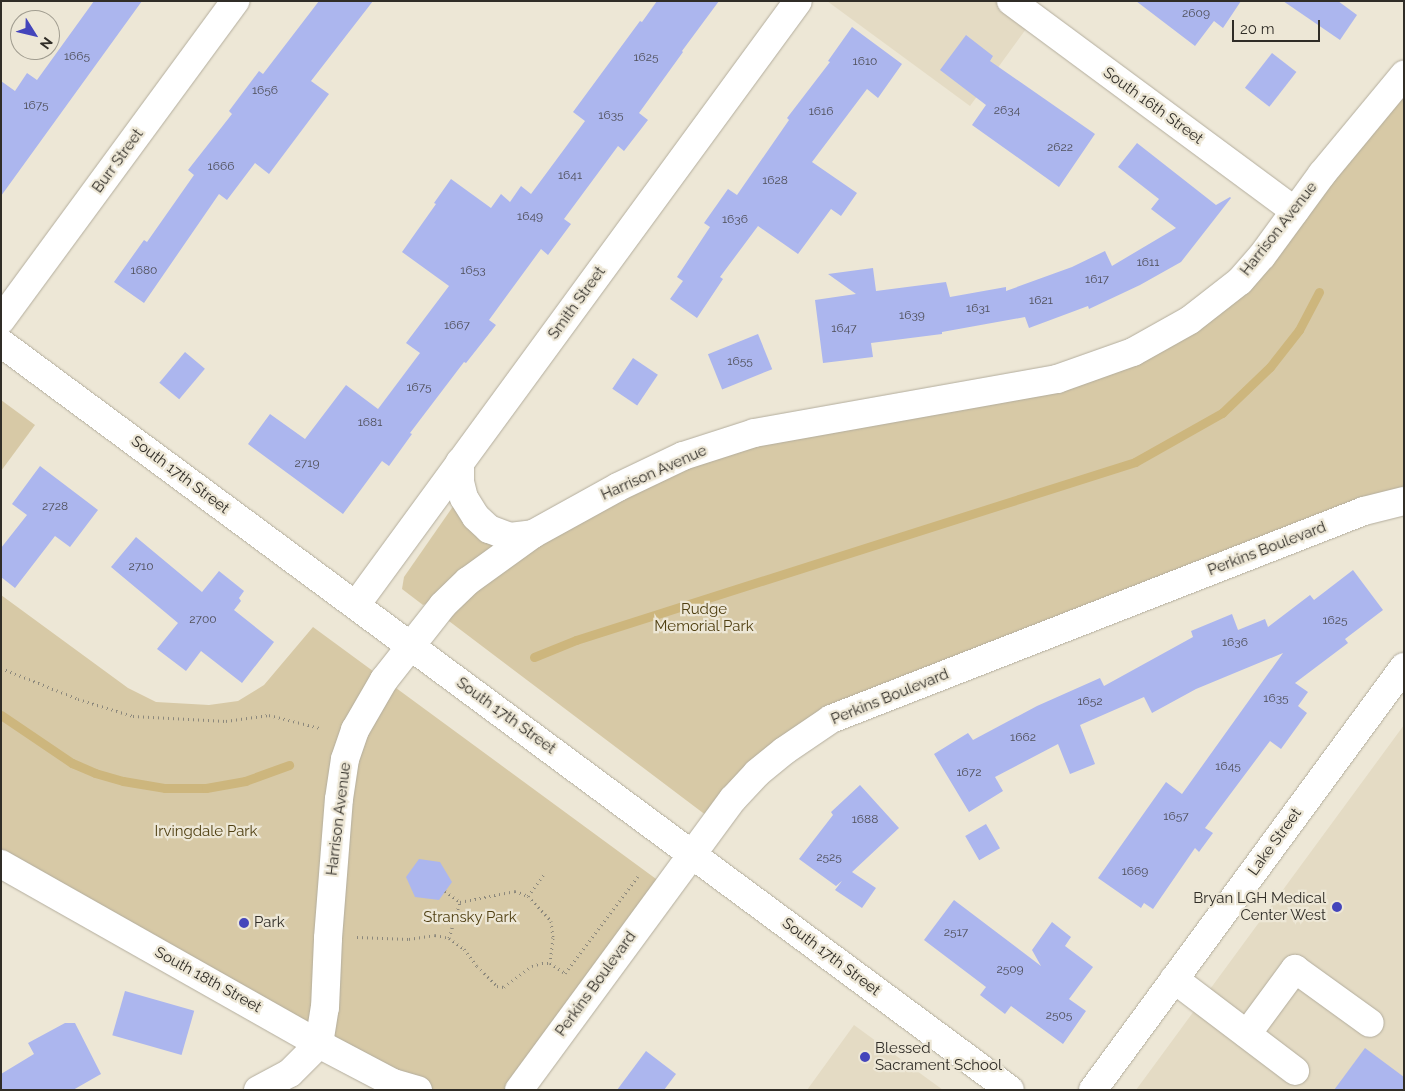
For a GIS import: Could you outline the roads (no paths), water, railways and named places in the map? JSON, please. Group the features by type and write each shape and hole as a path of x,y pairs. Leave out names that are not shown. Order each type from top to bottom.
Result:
{"street":[{"name":"Burr Street","path":"1,320 235,1"},
{"name":"Smith Street","path":"356,605 798,1"},
{"name":"South 16th Street","path":"1011,1 1295,211"},
{"name":"Harrison Avenue","path":"319,1044 325,1008 328,938 339,799 345,759 355,730 371,700 443,605 468,581 533,534 618,486 683,456 754,433 1057,379 1133,352 1190,320 1240,281 1262,256 1381,100 1404,75"},
{"name":"South 17th Street","path":"1,343 1010,1090"},
{"path":"460,462 460,482 464,498 476,517 489,529 510,537 533,534"},
{"name":"Perkins Boulevard","path":"519,1090 733,799 757,774 784,751 831,720 1364,511 1404,501"},
{"name":"Lake Street","path":"1093,1090 1404,667"},
{"name":"South 18th Street","path":"1,864 319,1044 393,1083 418,1090"},
{"path":"1247,1034 1295,969 1370,1023"},
{"path":"1174,979 1295,1070"},
{"path":"258,1090 290,1073 319,1044"}],"waterway":[{"path":"534,657 576,640 1135,462 1222,413 1270,367 1299,330 1319,292"},
{"path":"1,715 72,763 95,773 123,781 165,788 206,788 245,781 289,765"}],"place":[{"name":"Bryan LGH Medical Center West","path":"1337,907"},
{"name":"Park","path":"244,923"},
{"name":"Blessed Sacrament School","path":"865,1057"}],"park label":[{"name":"Rudge Memorial Park","path":"704,618"},
{"name":"Irvingdale Park","path":"206,832"},
{"name":"Stransky Park","path":"470,918"}]}
